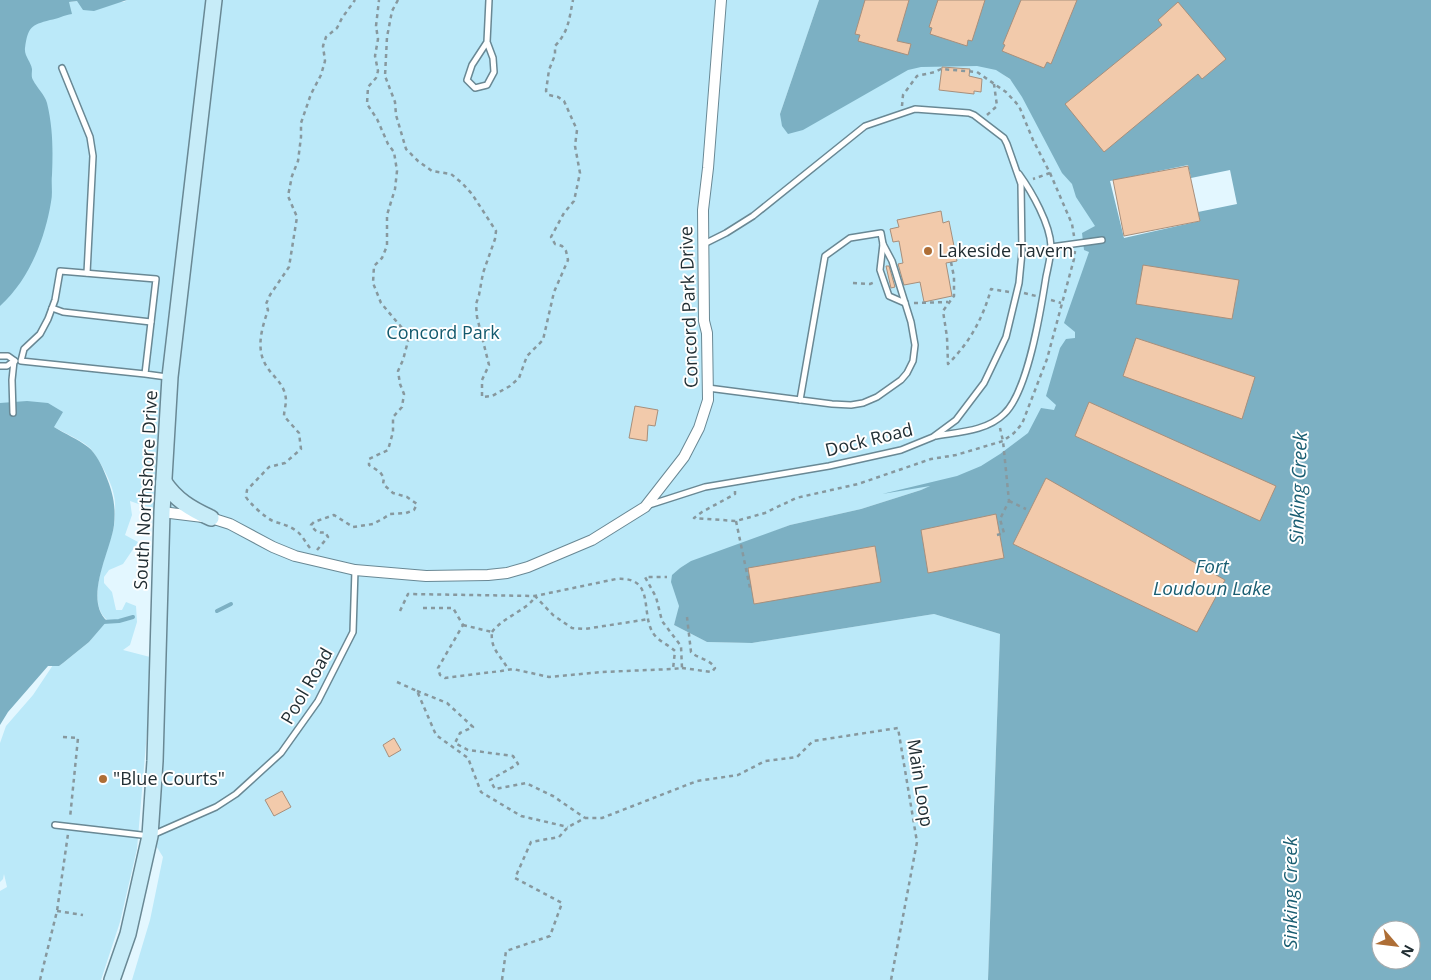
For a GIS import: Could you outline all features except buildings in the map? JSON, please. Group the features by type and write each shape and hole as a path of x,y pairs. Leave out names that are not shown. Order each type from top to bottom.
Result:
{"main road":[{"name":"South Northshore Drive","path":"112,980 128,934 150,836 155,761 162,512 170,377 214,0"},
{"path":"164,482 180,502 211,518"}],"street":[{"name":"Concord Park Drive","path":"162,512 211,518 230,524 273,547 302,558 355,570 426,576 488,575 506,573 528,567 592,540 645,507 684,457 699,428 708,400 707,333 704,321 703,210 721,0"}],"lane":[{"path":"487,42 472,65 467,80 475,88 487,85 494,72 487,42 489,0"},
{"path":"62,68 90,137 93,156 91,231 87,273"},
{"name":"Dock Road","path":"645,507 705,487 884,454 916,445 933,437 956,420 982,388 997,359 1008,331 1019,283 1022,252 1021,184 1004,138 981,120 969,113 914,109 900,112 865,126 752,216 703,245"},
{"path":"933,437 984,427 1012,406 1019,392 1036,336 1051,247 1046,223 1025,181 1016,169"},
{"path":"800,400 825,256 850,238 881,233 883,244 880,270 889,296 904,303"},
{"path":"1051,247 1102,240"},
{"path":"708,388 851,405 863,403 882,394 902,380 913,360 915,345 913,328 892,261 883,244"},
{"path":"21,361 24,349 40,334 52,308 60,271 156,279 145,374"},
{"path":"52,308 63,312 151,322"},
{"path":"0,356 8,356 14,361"},
{"path":"0,366 7,366 14,361 21,361 170,377"},
{"path":"13,413 12,380 14,361"},
{"name":"Pool Road","path":"150,836 216,807 236,794 281,753 318,701 353,632 355,570"},
{"path":"55,824 150,836"}],"path":[{"path":"332,565 332,562 316,552 304,541 298,531 267,518 259,509 249,503 246,497 248,490 270,467 285,463 301,449 299,433 284,416 286,399 279,379 266,366 261,353 262,326 268,310 266,304 270,295 289,267 297,216 288,196 292,176 298,161 301,123 311,94 321,75 325,61 323,46 326,37 337,28 355,0"},
{"path":"316,552 328,537 325,532 315,531 311,525 314,522 334,516 354,527 373,524 390,514 406,513 414,510 417,504 382,484 384,478 380,472 369,464 369,459 388,450 393,432 394,418 402,407 404,394 398,371 408,342 407,334 381,303 373,283 374,266 382,258 387,246 387,215 395,189 397,171 394,152 388,144 384,131 367,104 368,87 376,78 378,72 375,56 378,39 376,26 379,0"},
{"path":"398,0 392,11 387,37 385,76 395,102 396,116 406,149 432,171 451,174 462,183 472,194 496,231 476,304 477,317 489,365 482,380 482,397 492,396 510,386 519,378 527,356 543,340 554,292 568,260 566,251 562,246 555,244 551,237 564,212 574,201 580,173 575,146 577,130 564,101 549,95 546,91 549,70 555,55 555,46 568,28 573,0"},
{"path":"735,482 735,494 694,518 736,521 765,513 796,498 858,484 931,459 956,455 1003,441 1022,424 1046,359 1074,259 1075,243 1072,224 1019,106 1006,92 977,72 941,69 917,76 903,95 900,112"},
{"path":"981,120 997,106 994,84"},
{"path":"1025,181 1050,173"},
{"path":"951,262 954,277 954,296 948,302 943,312 947,337 948,364 962,350 974,332 985,310 991,289 1003,291"},
{"path":"904,303 929,304 940,301 948,302"},
{"path":"997,419 1003,441 1009,501 1000,519 1004,533 998,535"},
{"path":"1009,501 1026,509"},
{"path":"736,521 750,588"},
{"path":"667,577 645,577 656,597 665,626 681,646 682,668"},
{"path":"400,611 408,594 535,596 616,579 630,580 636,582 644,592 654,634 675,651 673,669"},
{"path":"535,596 553,615 572,628 585,629 649,619"},
{"path":"508,669 495,650 492,642 492,632 501,622 532,602 535,596"},
{"path":"423,608 453,608 463,625 492,632"},
{"path":"463,625 438,668 440,675 448,678 508,669 549,677 682,668 712,672 715,668 710,662 692,654 690,650 687,617"},
{"path":"681,646 689,644"},
{"path":"397,682 447,703 473,727 460,733 455,742 468,750 513,756 518,764 490,780 495,788 526,783 553,796 585,818"},
{"path":"417,691 436,735 468,758 481,792 521,816 568,827"},
{"name":"Main Loop","path":"501,980 506,950 550,936 562,903 514,878 531,842 559,837 568,827 585,818 602,818 697,782 738,775 765,761 797,757 813,741 898,728 917,842 891,980"},
{"path":"40,980 57,911 69,826 78,738 63,736"},
{"path":"57,911 83,915"}],"green space":[{"name":"Concord Park","path":"127,0 819,0 780,114 902,65 984,60 1024,90 1099,226 1073,377 1036,448 921,490 861,509 790,525 680,568 675,573 672,582 679,605 674,625 707,642 752,643 934,614 1000,634 988,980 132,980 150,920 163,857 150,836 162,512 130,501 132,515 125,535 138,542 123,564 109,570 104,577 104,583 112,592 116,610 122,610 126,602 136,606 137,622 130,645 123,650 150,657 149,708 137,849 120,922 101,980 0,980 0,891 7,887 4,874 0,882 0,743 6,726 33,695 53,665 59,666 89,642 107,620 100,611 98,588 114,526 115,511 115,499 111,484 90,448 47,423 0,455 0,266 23,76 23,29 68,2 124,2"}],"water":[{"path":"0,0 127,0 94,11 83,10 77,1 69,2 72,14 38,24 29,31 25,48 26,54 32,69 33,80 46,100 49,112 52,148 52,199 45,230 34,258 19,284 0,306"},
{"name":"Fort Loudoun Lake","path":"819,0 1431,0 1431,980 988,980 1000,634 934,614 752,643 707,642 674,625 679,606 671,582 672,575 691,561 790,525 861,509 921,490 930,486 882,494 957,476 981,466 1000,454 1028,433 1041,408 1054,410 1056,405 1046,396 1060,348 1066,339 1075,338 1075,332 1064,323 1089,252 1084,250 1082,233 1095,226 1076,197 1072,184 1062,173 1022,97 1010,79 996,70 977,66 921,67 908,70 803,130 788,134 782,126 780,114"},
{"path":"27,401 48,403 63,412 54,427 80,441 91,450 101,464 108,482 112,494 115,518 98,588 100,612 107,621 89,642 63,663 59,666 48,666 8,712 0,725 0,403"}],"pier":[{"path":"1188,165 1191,178 1230,170 1237,204 1198,212 1200,221 1124,238 1110,181"}],"waterway":[{"path":"217,611 231,604"},
{"path":"103,622 119,621 133,617"}],"place":[{"name":"Lakeside Tavern","path":"928,251"},
{"name":"\"Blue Courts\"","path":"103,779"}],"water label":[{"name":"Sinking Creek","path":"1298,488"},
{"name":"Sinking Creek","path":"1290,893"}]}
